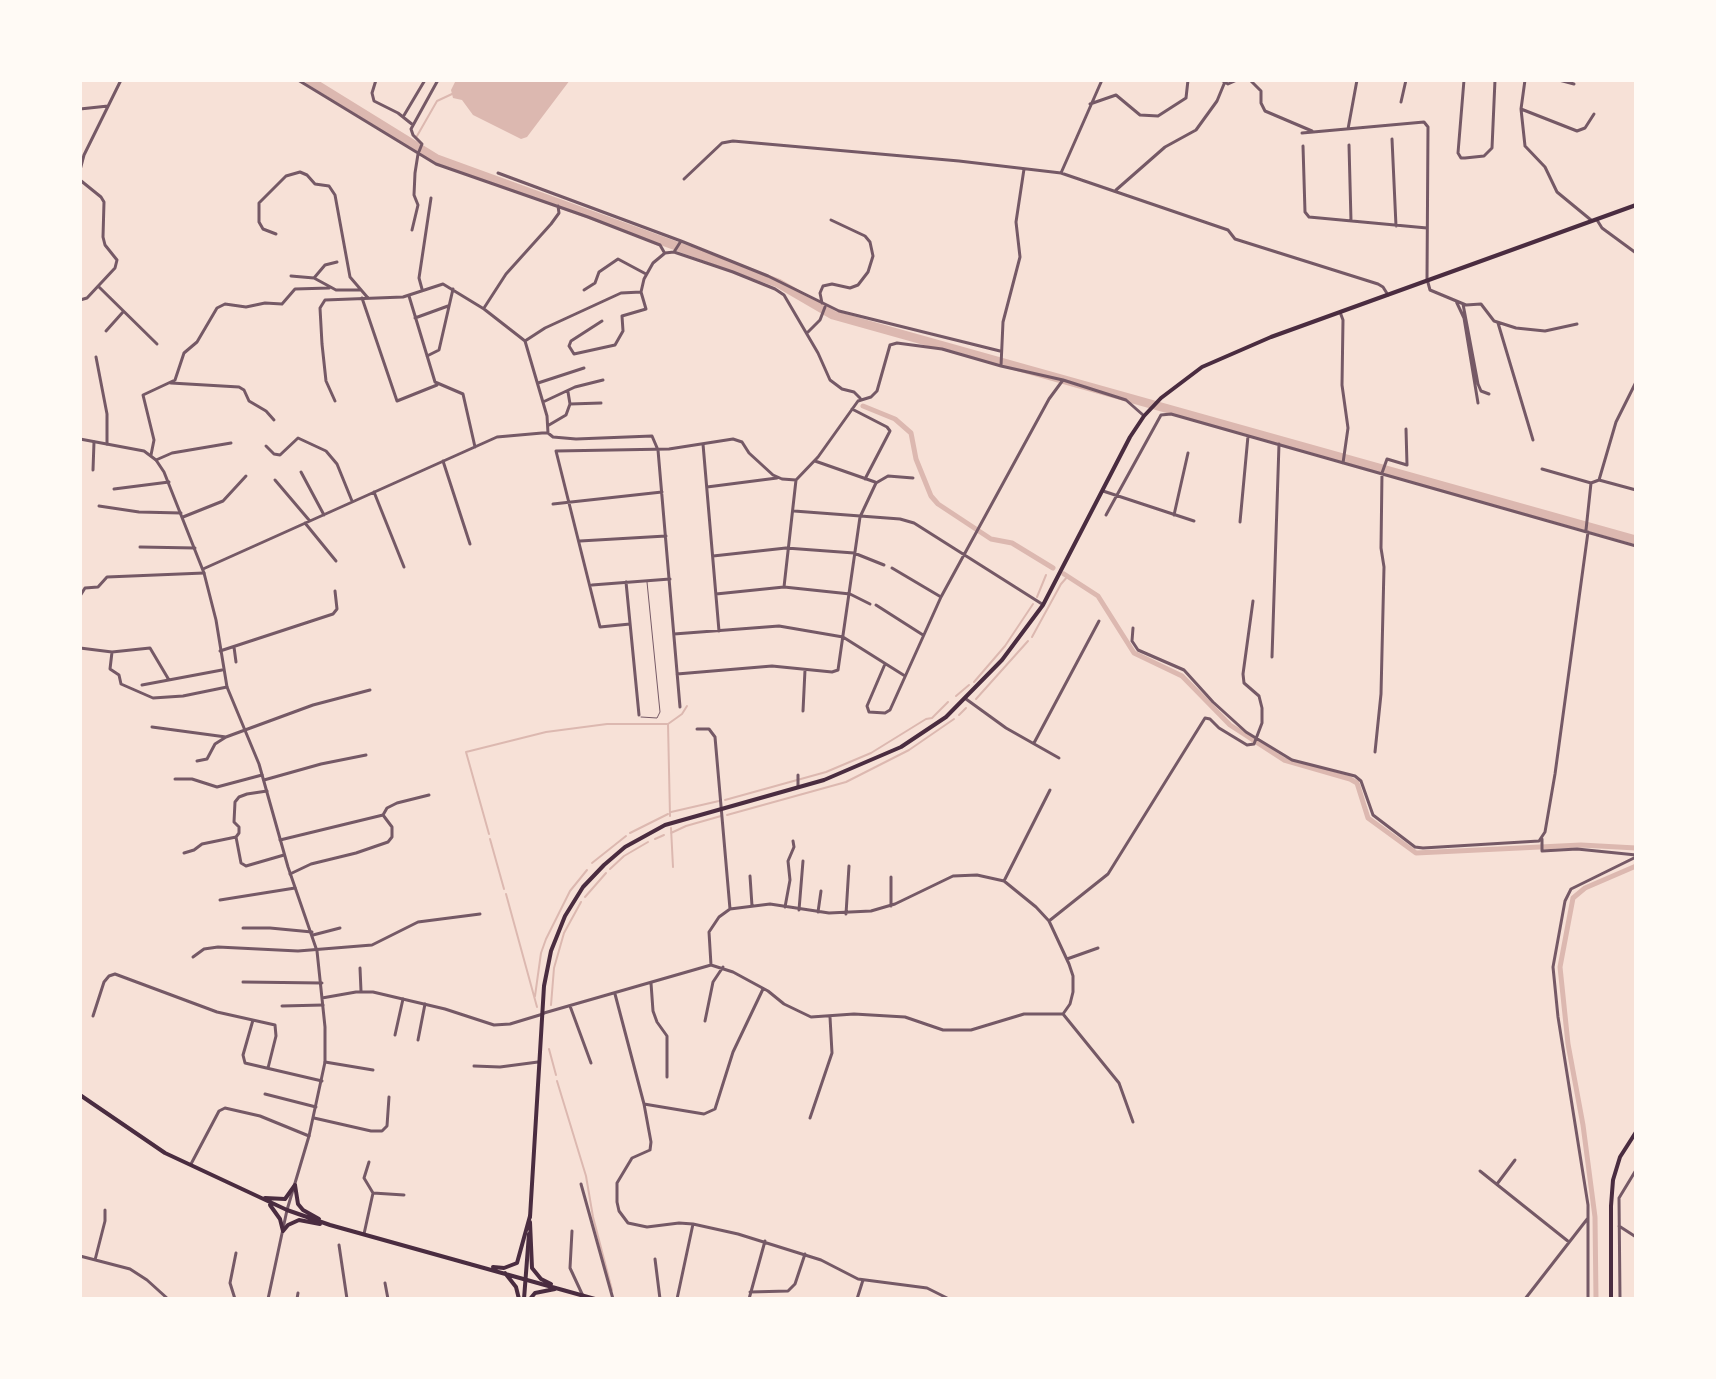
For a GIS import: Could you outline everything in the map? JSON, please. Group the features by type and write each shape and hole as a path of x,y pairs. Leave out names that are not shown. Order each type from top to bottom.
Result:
{"main road":[{"path":"524,1299 544,986 551,951 565,916 583,887 604,865 643,836 665,825 865,764 901,747 946,717 1002,660 1043,605 1102,490 1146,414 1186,377 1219,358 1427,279 1636,205"},
{"path":"80,1095 165,1153 287,1210 330,1225 595,1299"},
{"path":"1611,1299 1613,1180 1620,1157 1636,1132"},
{"path":"254,1196 279,1201 289,1196 295,1185"},
{"path":"295,1185 296,1200 303,1210 330,1225"},
{"path":"265,1201 276,1210 283,1231"},
{"path":"479,1265 504,1268 517,1263 530,1216"},
{"path":"530,1216 532,1268 541,1279 558,1288"},
{"path":"283,1231 299,1220 330,1225"},
{"path":"504,1272 524,1299"},
{"path":"524,1299 558,1288"}],"street":[{"path":"80,170 82,155 121,80"},
{"path":"298,80 436,164 558,206 660,245 670,252 775,289 784,295 809,332 830,380 860,398"},
{"path":"376,80 372,93 374,101 413,125"},
{"path":"403,117 425,80"},
{"path":"412,230 418,205 413,187 418,153 422,146 413,135 413,125 438,80"},
{"path":"1061,173 1102,80"},
{"path":"1090,104 1116,95 1140,115 1158,116 1186,98 1188,80"},
{"path":"1114,192 1165,147 1196,130 1217,101 1223,82 1232,84 1237,80"},
{"path":"1250,80 1261,91 1265,111 1314,132"},
{"path":"1348,129 1357,80"},
{"path":"1401,102 1406,80"},
{"path":"1464,80 1458,153 1461,158 1484,156 1492,148 1495,80"},
{"path":"1525,80 1521,109 1525,146 1545,167 1557,192 1636,253"},
{"path":"1559,80 1574,84"},
{"path":"80,109 109,106"},
{"path":"1521,109 1577,131 1585,128 1594,114"},
{"path":"1302,133 1420,121 1427,124 1427,279 1430,290 1463,304 1485,305 1498,323 1533,440"},
{"path":"1392,139 1396,226"},
{"path":"684,179 722,143 733,141 842,149 1061,173 1228,230 1235,239 1378,284 1388,295"},
{"path":"1349,145 1351,223"},
{"path":"1303,146 1306,216 1351,223 1427,228"},
{"path":"1001,364 1003,322 1020,257 1016,222 1024,169"},
{"path":"276,234 263,229 259,222 259,203 286,176 300,172 315,184 332,188 348,271 352,282 368,298"},
{"path":"498,173 768,276 824,306 1001,353"},
{"path":"80,180 104,202 103,237 105,245 117,260 115,268 87,298 80,300"},
{"path":"422,290 419,278 431,198"},
{"path":"484,309 506,274 559,213 558,206"},
{"path":"809,332 822,314 824,306 820,293 823,286 832,284 850,288 858,285 868,272 873,256 870,242 865,236 831,220"},
{"path":"602,321 571,341 569,346 574,354 615,345 623,331 622,316 646,309 641,292 653,263 680,242"},
{"path":"584,290 595,283 599,272 618,259 647,275"},
{"path":"314,278 325,265 337,262"},
{"path":"291,276 314,278 329,288"},
{"path":"335,401 326,381 320,308 325,300 409,296 438,284 453,289 484,309 525,341 549,425 548,433"},
{"path":"98,286 157,344"},
{"path":"151,455 154,440 143,395 171,383 177,376 184,353 197,342 208,321 221,306 282,304 295,289 360,290"},
{"path":"427,356 439,350 453,289"},
{"path":"525,341 545,328 621,293 641,292"},
{"path":"409,296 437,385"},
{"path":"362,298 397,401 437,385 463,394 475,447"},
{"path":"1456,301 1464,318 1478,403"},
{"path":"1463,304 1479,388 1489,394"},
{"path":"415,318 448,306"},
{"path":"106,331 123,312"},
{"path":"1340,312 1343,320 1342,385 1348,416 1344,461"},
{"path":"1498,323 1530,331 1577,324"},
{"path":"784,587 796,480 815,461 860,398 871,397 877,391 890,345 897,343 942,349 1063,380 1126,400 1146,414"},
{"path":"96,357 107,414 107,444"},
{"path":"538,383 584,368"},
{"path":"543,402 575,387 603,380"},
{"path":"885,664 867,706 869,712 889,712 941,597 1049,399 1063,380"},
{"path":"1599,480 1616,422 1636,382"},
{"path":"171,383 239,387 249,401 274,420"},
{"path":"549,425 566,415 570,404 568,392"},
{"path":"570,404 601,403"},
{"path":"852,409 890,431 865,479"},
{"path":"1106,515 1161,415 1171,414 1383,470 1636,546"},
{"path":"1375,752 1381,694 1383,470 1387,459 1407,465 1406,429"},
{"path":"80,596 85,588 98,587 107,577 203,571 505,435 548,433 553,437 576,439 652,436 658,450 680,707"},
{"path":"1240,522 1248,436"},
{"path":"266,446 274,454 280,455 298,438 326,451 337,464 352,502"},
{"path":"80,439 134,448 151,455 169,482 203,571 214,610 227,687 263,778 284,855 317,951 322,983 325,1062 268,1299"},
{"path":"630,624 600,627 592,585 556,451 658,450 733,439 742,442 749,453 777,478"},
{"path":"93,470 94,442"},
{"path":"156,460 172,453 231,443"},
{"path":"703,444 719,631"},
{"path":"1272,657 1279,444"},
{"path":"1174,515 1188,453"},
{"path":"443,461 470,544"},
{"path":"815,461 876,483"},
{"path":"1542,469 1591,483 1599,480 1636,490"},
{"path":"301,472 324,515"},
{"path":"99,506 182,515 223,501 246,476"},
{"path":"677,674 772,666 838,670 860,517 876,483 888,476 913,478"},
{"path":"707,487 777,478 796,480"},
{"path":"275,480 336,561"},
{"path":"114,489 169,482"},
{"path":"1591,483 1555,774 1541,850 1619,851 1636,856"},
{"path":"1102,490 1194,521"},
{"path":"374,492 404,567"},
{"path":"553,504 662,492"},
{"path":"794,511 907,520 940,537 1043,605"},
{"path":"580,541 666,536"},
{"path":"140,547 195,548"},
{"path":"713,556 790,548 854,553 884,565"},
{"path":"892,568 941,597"},
{"path":"592,585 670,579"},
{"path":"626,582 639,715"},
{"path":"716,594 784,587 850,594 870,604"},
{"path":"220,651 333,614 337,609 335,591"},
{"path":"1049,921 1108,874 1205,718 1247,745 1254,744 1262,723 1261,700 1244,683 1243,674 1253,601"},
{"path":"876,605 923,635"},
{"path":"1034,743 1099,621"},
{"path":"674,634 779,626 843,637 905,676"},
{"path":"1133,628 1132,641 1138,650 1184,670 1233,721 1257,738 1292,760 1355,776 1361,781 1373,815 1415,847 1542,840"},
{"path":"234,647 236,662"},
{"path":"80,648 112,652 150,648 169,680"},
{"path":"112,652 110,669 119,675 121,684 153,698 183,696 227,687"},
{"path":"142,685 222,670"},
{"path":"803,711 805,670"},
{"path":"197,761 207,759 215,744 226,737 313,705 370,690"},
{"path":"966,699 1006,728 1059,758"},
{"path":"152,727 226,737"},
{"path":"697,729 709,729 714,734 730,909"},
{"path":"175,779 192,779 217,787 366,755"},
{"path":"798,775 798,785"},
{"path":"1004,881 1050,790"},
{"path":"267,791 239,797 234,806 234,822 239,831 236,837 243,866 284,855"},
{"path":"280,840 383,815 387,808 429,795"},
{"path":"290,874 311,864 388,842 392,837 392,827 383,815"},
{"path":"184,853 202,844 236,837"},
{"path":"785,907 790,880 788,861 794,847 793,841"},
{"path":"1588,1299 1588,1218 1554,990 1555,944 1565,901 1571,889 1636,856"},
{"path":"799,910 803,861"},
{"path":"846,914 849,866"},
{"path":"750,876 752,906"},
{"path":"711,965 709,932 719,917 730,909 770,904 846,914 871,911 891,906 953,876 993,876 1004,881 1049,921 1073,976 1070,1004 1063,1014"},
{"path":"891,877 891,906"},
{"path":"220,900 295,888"},
{"path":"818,912 821,891"},
{"path":"193,957 204,949 218,947 317,951 372,945 418,922 480,914"},
{"path":"243,928 312,933 340,928"},
{"path":"1067,959 1098,948"},
{"path":"322,998 361,991 425,1004 494,1025 510,1024 711,965 723,967 811,1017 854,1014 905,1017 943,1030 956,1031 991,1026 1024,1014 1063,1014"},
{"path":"705,1021 713,982 723,967"},
{"path":"360,968 361,991"},
{"path":"93,1016 104,982 115,974 217,1012 272,1024 276,1027 268,1068"},
{"path":"243,982 322,983"},
{"path":"651,983 653,1011 667,1036 667,1077"},
{"path":"644,1104 704,1114 715,1109 733,1052 763,989"},
{"path":"615,994 644,1104 651,1146 647,1152 632,1158 627,1170 620,1176 617,1193 619,1211 633,1226 693,1224 805,1254 847,1276 927,1288 949,1299"},
{"path":"395,1035 403,999"},
{"path":"418,1040 425,1004"},
{"path":"282,1006 323,1005"},
{"path":"570,1006 591,1063"},
{"path":"1063,1014 1119,1083 1133,1122"},
{"path":"810,1118 832,1053 830,1017"},
{"path":"253,1020 244,1061 322,1081"},
{"path":"474,1066 512,1066 540,1061"},
{"path":"325,1062 373,1070"},
{"path":"265,1094 316,1107"},
{"path":"314,1118 382,1131 387,1126 389,1097"},
{"path":"190,1166 217,1115 225,1108 260,1116 309,1136"},
{"path":"1497,1184 1515,1160"},
{"path":"364,1234 373,1193 364,1178 369,1162"},
{"path":"1620,1299 1620,1196 1636,1170"},
{"path":"1480,1171 1569,1242"},
{"path":"1629,1180 1636,1184"},
{"path":"581,1184 613,1299"},
{"path":"373,1193 404,1195"},
{"path":"95,1260 105,1210"},
{"path":"1525,1299 1588,1218"},
{"path":"677,1299 693,1224"},
{"path":"1619,1226 1636,1237"},
{"path":"572,1231 570,1268 583,1296"},
{"path":"749,1299 765,1241"},
{"path":"339,1245 347,1299"},
{"path":"235,1299 230,1283 236,1253"},
{"path":"750,1292 788,1291 795,1284 805,1254"},
{"path":"80,1256 138,1273 168,1299"},
{"path":"655,1259 660,1299"},
{"path":"857,1299 863,1280"},
{"path":"385,1283 388,1299"},
{"path":"297,1299 298,1293"}],"lane":[{"path":"639,715 657,718 660,712 647,581"}],"shaded area":[{"path":"456,80 570,80 527,137 521,139 473,115 462,100 453,98 451,90"}],"waterway":[{"path":"309,80 437,159 778,283 833,315 1636,540"},
{"path":"417,136 437,101 452,94"},
{"path":"863,406 895,419 911,433 916,459 931,496 938,504 991,539 1012,543 1053,568"},
{"path":"1064,574 1098,596 1134,653 1182,676 1230,725 1284,760 1357,783 1368,818 1416,853 1581,845 1636,848"},
{"path":"1037,597 1046,575"},
{"path":"1032,637 1068,576"},
{"path":"974,682 1005,646 1033,604"},
{"path":"976,699 1028,641"},
{"path":"956,696 969,685"},
{"path":"725,800 826,772 871,753 932,718 948,702"},
{"path":"668,724 687,706"},
{"path":"959,715 966,708"},
{"path":"727,815 846,782 909,750 954,719"},
{"path":"489,834 466,752 546,732 607,724 668,724 670,816"},
{"path":"671,812 719,801"},
{"path":"630,833 668,814"},
{"path":"671,833 721,816"},
{"path":"671,828 673,867"},
{"path":"655,839 664,835"},
{"path":"592,863 626,836"},
{"path":"490,839 504,889"},
{"path":"610,869 624,856 648,842"},
{"path":"1596,1299 1595,1217 1568,1044 1560,967 1573,898 1585,888 1636,866"},
{"path":"535,996 546,939 570,891 587,870"},
{"path":"585,897 606,873"},
{"path":"506,894 537,1007"},
{"path":"551,1005 554,968 564,933 581,902"},
{"path":"549,1049 556,1075"},
{"path":"557,1081 586,1176 612,1290"}]}
